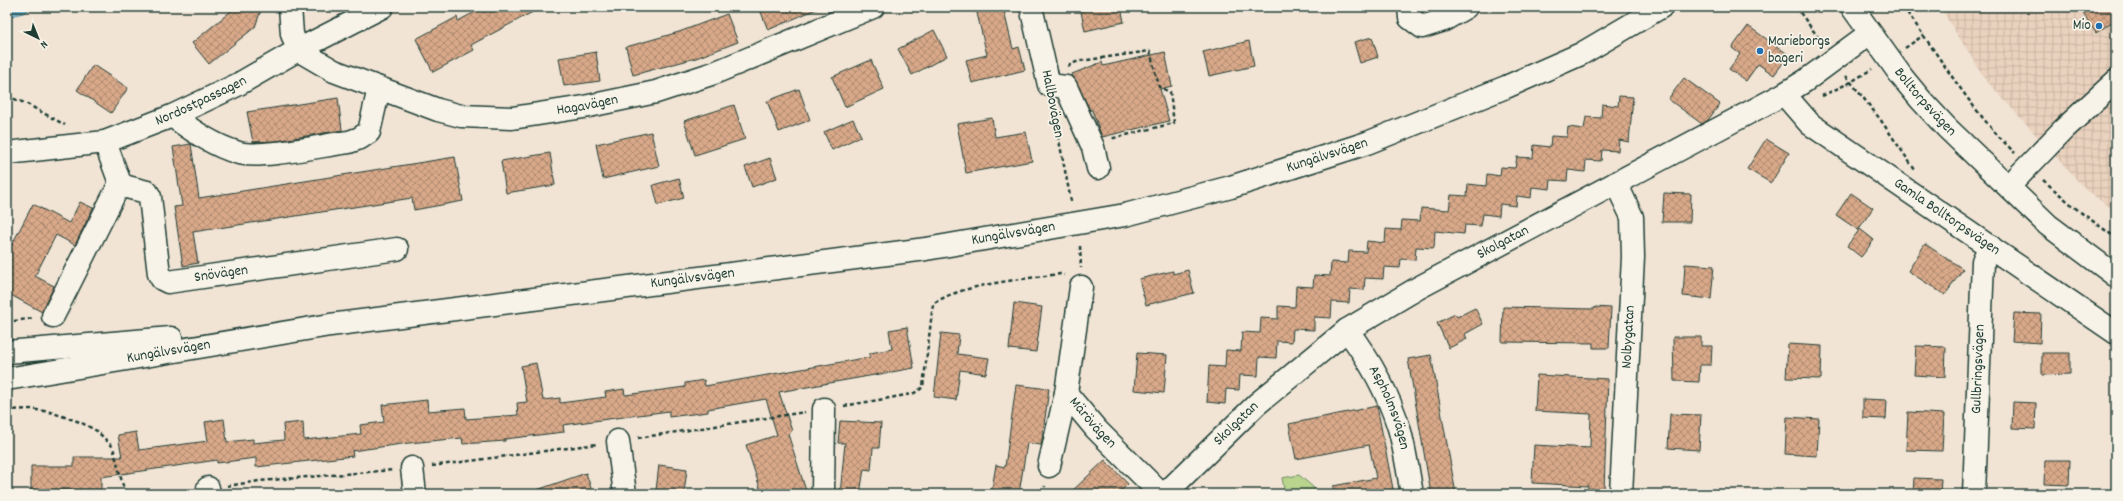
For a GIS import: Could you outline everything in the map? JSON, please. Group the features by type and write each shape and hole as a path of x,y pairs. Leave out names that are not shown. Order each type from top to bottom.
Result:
{"street":[{"path":"290,7 292,34 298,50"},
{"name":"Nordostpassagen","path":"7,153 105,142 172,116 237,85 298,50 382,7"},
{"name":"Hagavägen","path":"298,50 334,71 438,110 461,116 512,118 584,107 656,92 714,73 872,7"},
{"name":"Hallbovägen","path":"1032,7 1057,86"},
{"path":"1409,7 1410,18 1422,27 1444,20 1466,7"},
{"name":"Kungälvsvägen","path":"7,379 330,325 926,249 1125,215 1231,187 1367,143 1506,87 1581,54 1661,7"},
{"name":"Bolltorpsvägen","path":"1852,7 1921,100 2048,225 2116,276"},
{"name":"Skolgatan","path":"1165,494 1257,404 1347,330 1418,288 1616,184 1790,101 1835,60 1870,33"},
{"path":"2009,186 2064,129 2116,81"},
{"path":"1057,86 1093,147 1098,168"},
{"path":"172,116 204,138 240,153 259,154 349,142 360,138 369,132 379,88"},
{"name":"Gamla Bolltorpsvägen","path":"1790,101 1810,124 2116,333"},
{"path":"53,316 120,183 105,142"},
{"name":"Snövägen","path":"120,183 128,187 147,192 150,197 159,274 162,279 168,282 397,249"},
{"name":"Nolbygatan","path":"1616,184 1632,218 1633,257 1621,494"},
{"name":"Gullbringsvägen","path":"1974,494 1983,261 1990,246"},
{"name":"Märövägen","path":"1074,282 1066,393 1096,429 1161,494"},
{"name":"Kungälvsvägen","path":"7,352 330,325"},
{"name":"Aspholmsvägen","path":"1347,330 1357,343 1382,386 1399,428 1412,494"},
{"path":"1049,466 1066,393"},
{"path":"823,494 824,409"},
{"path":"618,441 625,494"},
{"path":"412,468 416,494"}],"path":[{"path":"1796,7 1880,119 1916,172"},
{"path":"1903,7 1968,100 1997,136 2028,166 2079,211 2116,238"},
{"path":"1057,86 1070,64 1080,61 1150,51 1159,87 1170,92 1174,123 1103,141 1093,147"},
{"path":"1790,101 1851,82"},
{"name":"Hallbovägen","path":"1057,86 1071,201"},
{"path":"7,96 27,104 67,126"},
{"path":"138,494 209,491 259,481 412,468 618,441 912,394 921,390 923,387 933,304 942,297 952,292 1060,274 1074,282"},
{"path":"7,322 53,316"},
{"path":"7,410 31,409 50,412 80,422 97,431 113,447 118,474 126,492"},
{"path":"122,494 126,492 132,494"}],"shaded area":[{"path":"1940,7 2116,7 2116,212 2086,190 1986,80"}],"green space":[{"path":"1299,475 1314,488 1315,494 1285,494 1282,478"}],"water":[{"path":"7,7 34,7 23,13 7,17"}],"building":[{"path":"236,7 262,7 255,27 209,64 192,43"},
{"path":"484,7 542,7 471,45 474,50 433,72 416,39 457,17 458,21"},
{"path":"759,7 821,7 768,30"},
{"path":"985,7 1003,7 1013,49 1019,47 1025,70 972,83 966,60 987,55 976,9"},
{"path":"1080,7 1121,7 1124,22 1085,31"},
{"name":"Mio","path":"2079,7 2116,7 2116,19 2096,33"},
{"path":"727,14 738,42 696,58 633,75 626,47 679,32"},
{"name":"Marieborgs bageri","path":"1748,26 1789,55 1774,75 1758,64 1746,81 1729,69 1740,54 1732,48"},
{"path":"934,30 947,56 912,75 898,49"},
{"path":"1372,37 1378,57 1360,63 1354,42"},
{"path":"1249,41 1254,66 1209,76 1203,52"},
{"path":"596,52 600,81 564,86 559,58"},
{"path":"1165,52 1172,86 1160,89 1169,121 1102,137 1092,110 1090,110 1072,74 1102,62 1103,66"},
{"path":"871,60 884,89 845,107 832,77"},
{"path":"93,65 128,88 111,113 77,90"},
{"path":"1684,78 1720,104 1708,120 1702,124 1668,99"},
{"path":"799,89 810,120 779,132 767,101"},
{"path":"1619,96 1633,97 1629,142 1619,140 1618,151 1602,150 1601,161 1586,160 1585,172 1568,170 1567,181 1551,180 1550,189 1532,187 1531,198 1517,196 1516,206 1500,204 1499,216 1483,214 1481,226 1465,225 1464,234 1435,231 1434,248 1416,247 1415,260 1401,259 1400,268 1384,267 1383,279 1365,278 1364,290 1350,289 1349,303 1332,302 1331,318 1314,317 1314,330 1293,329 1292,342 1277,341 1276,358 1259,357 1258,376 1240,375 1239,390 1226,389 1225,404 1207,402 1209,366 1225,367 1226,350 1241,351 1242,332 1260,333 1261,318 1278,319 1278,306 1295,307 1296,286 1313,287 1314,275 1330,276 1331,262 1348,263 1349,251 1366,252 1367,241 1385,243 1386,229 1401,230 1402,220 1420,221 1421,208 1449,210 1451,195 1467,196 1468,184 1486,186 1487,174 1500,176 1501,167 1515,168 1517,157 1533,158 1534,145 1550,147 1551,136 1567,137 1568,127 1584,129 1586,117 1601,118 1602,104 1618,106"},
{"path":"338,98 342,130 276,141 253,142 247,112"},
{"path":"734,105 745,139 695,155 684,121"},
{"path":"992,118 995,137 1026,132 1032,161 966,173 957,124"},
{"path":"853,119 861,136 832,150 824,132"},
{"path":"651,132 659,166 603,179 596,144"},
{"path":"1766,139 1789,153 1771,183 1747,169"},
{"path":"191,144 199,198 455,157 463,201 414,210 412,198 193,232 198,263 183,266 174,207 182,206 173,147"},
{"path":"550,153 555,185 506,193 501,161"},
{"path":"770,158 777,178 752,187 745,167"},
{"path":"679,178 684,198 658,205 653,185"},
{"path":"1664,193 1691,194 1690,222 1662,222"},
{"path":"1851,193 1873,208 1858,230 1836,215"},
{"path":"80,202 93,208 75,245 56,235 35,276 54,286 42,312 7,293 7,254 33,204 69,223"},
{"path":"1860,229 1874,240 1861,257 1847,246"},
{"path":"1925,244 1963,269 1945,295 1908,271"},
{"path":"1685,264 1714,266 1711,299 1683,296"},
{"path":"1188,270 1194,293 1146,305 1139,279 1173,271 1173,274"},
{"path":"1014,303 1042,307 1036,352 1009,349"},
{"path":"1503,307 1611,308 1609,348 1593,348 1593,343 1502,342"},
{"path":"1475,308 1483,324 1465,334 1467,339 1449,348 1437,323 1455,314 1457,317"},
{"path":"2014,313 2041,314 2040,343 2012,341"},
{"path":"907,327 914,368 779,392 792,431 788,434 807,494 762,494 746,445 777,435 766,399 708,409 708,412 669,417 669,411 563,425 564,432 505,439 505,441 463,444 462,438 409,443 352,451 353,456 256,467 256,458 217,463 217,460 101,477 101,490 31,490 31,466 74,466 74,457 122,457 118,435 136,432 139,450 208,441 205,422 224,419 227,442 253,439 253,443 284,440 283,424 303,422 304,440 361,434 360,425 384,422 382,405 427,400 428,411 465,408 466,419 518,415 517,403 527,402 521,366 536,363 543,400 560,398 560,403 606,397 605,392 624,389 625,395 685,387 685,383 704,380 705,386 870,357 870,353 892,349 889,330"},
{"path":"941,333 959,335 957,354 989,358 986,374 960,370 956,400 934,397"},
{"path":"1673,337 1701,337 1701,346 1712,346 1711,365 1700,365 1699,382 1674,381"},
{"path":"1788,344 1822,346 1821,379 1786,378"},
{"path":"1916,346 1946,347 1945,377 1914,375"},
{"path":"1137,353 1167,355 1164,393 1134,390"},
{"path":"2042,353 2070,353 2070,374 2042,375"},
{"path":"1431,355 1456,494 1431,494 1408,359"},
{"path":"1537,375 1608,379 1604,490 1588,489 1588,486 1532,483 1534,445 1590,448 1591,414 1535,411"},
{"path":"1016,385 1049,389 1041,445 1027,443 1019,494 991,494 996,465 1005,467"},
{"path":"1863,399 1887,400 1886,419 1863,418"},
{"path":"2013,402 2036,403 2035,429 2012,428"},
{"path":"1377,406 1394,494 1333,494 1333,486 1376,478 1369,445 1296,459 1289,424"},
{"path":"1908,412 1944,414 1942,451 1906,450"},
{"path":"1670,414 1701,415 1699,450 1668,448"},
{"path":"1787,417 1819,419 1817,456 1785,454"},
{"path":"840,421 881,423 879,448 873,448 871,470 864,469 860,494 840,494 845,443 838,443"},
{"path":"1105,460 1128,484 1118,494 1069,494"},
{"path":"2045,460 2070,460 2069,485 2044,484"},
{"path":"659,465 687,469 684,493 656,490"},
{"path":"586,473 593,494 534,494 534,491"},
{"path":"1914,478 1941,479 1940,494 1913,494"}],"place":[{"name":"Mio","path":"2099,26"},
{"name":"Marieborgs bageri","path":"1760,51"}]}
